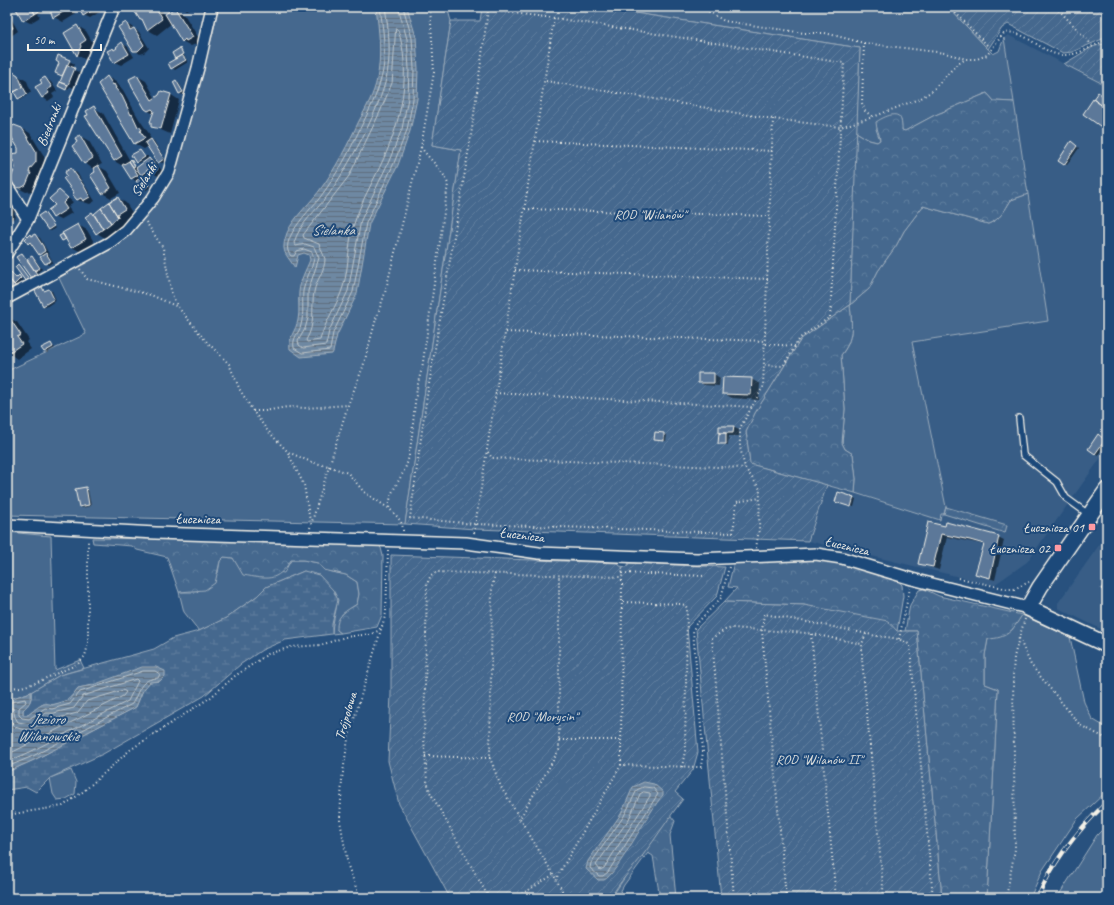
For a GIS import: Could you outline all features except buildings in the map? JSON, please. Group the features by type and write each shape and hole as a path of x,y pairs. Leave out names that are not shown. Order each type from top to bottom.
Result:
{"street":[{"name":"Biedronki","path":"7,253 28,219 114,7"},
{"name":"Sielanki","path":"7,298 76,263 119,236 153,198 169,172 198,68 212,7"},
{"path":"7,186 28,219"},
{"path":"1107,490 1036,592 1028,608 1107,645"},
{"name":"Łucznicza","path":"7,525 466,543 528,553 697,559 816,554 842,558 912,579 1028,608"}],"lane":[{"path":"1019,418 1023,455 1057,482 1066,498 1090,515"}],"path":[{"path":"308,537 310,521 348,405 364,367 376,319 386,293 421,147 434,72 430,7"},
{"path":"455,7 473,7"},
{"path":"666,7 666,10 671,11 703,8 724,21 804,33 824,33 864,43 945,53 966,59 977,59 987,55 1001,35 1009,32 1026,38 1058,55 1077,53 1092,45 1107,40"},
{"path":"950,7 989,47"},
{"path":"1056,7 1092,45"},
{"path":"760,498 736,502 733,533 476,524 410,518 426,402 472,136 488,10 554,18 844,63 830,318 800,338 783,366 765,365"},
{"path":"475,529 554,18"},
{"path":"864,43 862,103 865,111 873,117"},
{"path":"545,81 774,119 840,127 873,117 921,98 932,91 956,65 966,59"},
{"path":"757,539 760,489 745,468 740,447 740,428 763,388 774,119"},
{"path":"535,141 773,151"},
{"path":"388,508 392,493 408,460 415,411 416,385 422,369 448,184 444,172 427,156 421,147"},
{"path":"525,209 771,216"},
{"path":"139,215 145,221 163,248 172,295 178,307 205,340 229,364 240,390 252,411 267,430 288,452 304,485 310,521"},
{"path":"76,263 87,279 151,295 178,307"},
{"path":"515,270 768,279"},
{"path":"505,332 766,343 795,346"},
{"path":"495,393 753,407"},
{"path":"252,411 265,411 288,407 306,408 348,405"},
{"path":"487,451 492,458"},
{"path":"288,452 311,462 348,473 364,492 388,508 399,518 403,526 404,540"},
{"path":"485,463 492,458 745,468"},
{"path":"7,688 21,687 35,683 78,664 85,656 88,644 88,529"},
{"name":"Trójpolowa","path":"360,898 348,866 340,820 342,779 348,739 386,613 387,553 390,539"},
{"path":"556,879 621,765 623,566"},
{"path":"489,898 430,792 427,781 425,756 426,584 431,575 436,572 622,577"},
{"path":"622,573 706,576"},
{"path":"495,574 492,586 490,758 501,787 566,898"},
{"path":"519,820 559,750 559,576"},
{"path":"959,578 1008,589 1018,587 1033,579"},
{"path":"621,765 701,767 702,760 693,630 696,624 721,598 727,579"},
{"path":"899,639 912,579"},
{"path":"623,602 680,604 685,605 687,608 685,751 682,767"},
{"path":"1006,898 1015,849 1014,657 1028,608"},
{"path":"786,898 762,631 764,614 899,639 910,645 933,898"},
{"path":"7,815 63,806 84,791 130,750 211,697 234,676 268,654 291,647 321,645 345,637 371,634 378,631 383,625"},
{"path":"734,898 712,638 725,630 732,628 811,634 862,644"},
{"path":"811,634 836,898"},
{"path":"866,634 862,644 862,659 884,898"},
{"path":"1019,638 1031,665 1080,725 1107,739"},
{"path":"559,740 622,740"},
{"path":"425,756 490,758"},
{"path":"515,898 553,876"}],"shaded area":[{"path":"1008,35 1107,86 1107,449 1027,562 994,585 808,541 827,485 940,520 941,513 1006,525 946,507 912,342 1048,321 1004,38"},
{"path":"1107,534 1107,632 1058,608 1058,603"}],"green space":[{"path":"218,7 447,7 451,21 432,145 461,150 405,524 7,515 7,371 86,334 59,278 128,235 149,212 170,178 213,33"},
{"name":"ROD \"Wilanów\"","path":"470,7 596,7 860,48 850,305 801,339 755,413 746,432 750,464 827,485 808,541 475,529 405,524 461,150 432,145 451,21 480,21 482,8 472,12"},
{"path":"596,7 948,7 993,54 999,51 1004,38 1014,102 994,101 987,93 933,116 905,131 902,130 901,120 876,129 880,140 877,142 869,140 856,132 860,48"},
{"path":"948,7 1107,7 1107,37 1072,52 1063,53 1008,24 1002,28 988,49"},
{"path":"1107,43 1107,86 1064,64 1092,47"},
{"path":"987,93 994,101 1014,102 1028,194 1011,200 999,217 988,224 923,206 904,231 896,246 878,271 869,289 850,305 856,132 869,140 877,142 880,140 876,122 890,115 897,115 899,117 902,130 905,131 933,116"},
{"path":"1028,194 1048,321 912,342 946,507 944,514 941,514 940,520 855,493 856,479 853,454 845,449 842,443 845,409 841,355 850,338 850,305 869,289 878,271 896,246 904,231 923,206 988,224 999,217 1011,200"},
{"path":"850,305 851,332 848,343 841,355 845,409 842,443 845,449 853,454 856,479 855,493 750,464 746,432 755,413 801,339"},
{"path":"946,507 1007,525 1005,533 944,514"},
{"path":"7,532 51,536 55,670 80,660 84,668 60,675 31,692 7,700"},
{"path":"92,538 289,541 378,545 381,548 383,556 382,615 377,627 341,633 337,630 338,621 342,614 357,604 359,594 357,582 346,575 324,570 318,563 303,560 291,560 281,573 276,576 271,578 259,578 243,575 233,558 224,557 220,561 215,583 205,590 179,592 167,557 137,550 132,546 93,543"},
{"name":"ROD \"Morysin\"","path":"391,555 618,563 620,566 627,567 629,563 725,567 717,596 687,627 698,752 693,770 675,792 683,799 648,848 618,886 611,898 450,898 399,804 388,761 391,694"},
{"path":"224,557 233,558 238,565 284,573 291,560 303,560 318,563 324,570 346,575 357,582 359,594 357,604 342,614 337,630 341,633 332,634 337,598 330,588 320,580 304,571 266,587 257,596 226,618 199,631 184,612 179,592 197,592 218,573 220,561"},
{"path":"810,559 834,562 896,578 902,585 903,596 897,631 804,605 724,602 737,588 728,587 734,562"},
{"path":"304,571 319,575 333,590 338,600 332,624 332,634 285,640 262,650 241,664 204,696 103,754 50,778 36,792 27,787 7,790 7,772 34,760 136,707 143,690 150,682 160,681 93,685 78,688 71,697 64,702 59,704 43,704 28,715 23,715 23,709 30,700 31,692 60,675 154,649 173,638 199,631 226,618 257,596 266,587"},
{"path":"924,589 939,596 1022,615 1009,633 1000,637 988,639 985,655 985,684 998,689 987,898 942,898 917,631 905,631 910,605 919,590"},
{"name":"ROD \"Wilanów II\"","path":"724,602 804,605 888,621 897,631 917,631 942,898 721,898 696,629"},
{"path":"1022,615 1070,637 1084,702 1092,719 1107,728 1107,791 1077,819 1042,871 1030,898 987,898 998,689 985,684 985,655 988,639 1012,630"},
{"path":"71,770 76,782 75,794 66,799 57,800 53,794 50,778"},
{"path":"670,815 675,821 670,835 676,898 660,898 653,856 648,853 644,858 642,856"},
{"path":"1107,825 1107,898 1057,898 1097,835"},
{"path":"642,856 644,858 624,885 617,898 611,898 629,871"}],"water":[{"name":"Sielanka","path":"376,7 407,7 416,37 418,69 417,99 410,131 398,165 369,224 357,294 337,335 333,352 332,354 301,357 290,349 290,341 298,320 301,283 310,260 309,255 304,253 298,255 295,268 285,252 285,240 294,221 318,193 333,171 367,106 376,85 380,52"},
{"name":"Jezioro Wilanowskie","path":"142,667 156,667 165,671 165,676 160,681 150,682 143,690 136,707 34,760 7,772 7,700 31,692 30,702 23,710 23,715 28,715 42,705 52,705 69,700 78,688 93,685"},
{"path":"644,782 654,784 663,792 663,795 617,867 610,876 604,880 598,880 586,869 588,861 621,814 633,787"}],"railway":[{"path":"1038,898 1051,871 1067,846 1086,823 1107,802"}],"place":[{"name":"Łucznicza 01","path":"1092,527"},
{"name":"Łucznicza 02","path":"1058,548"}]}
